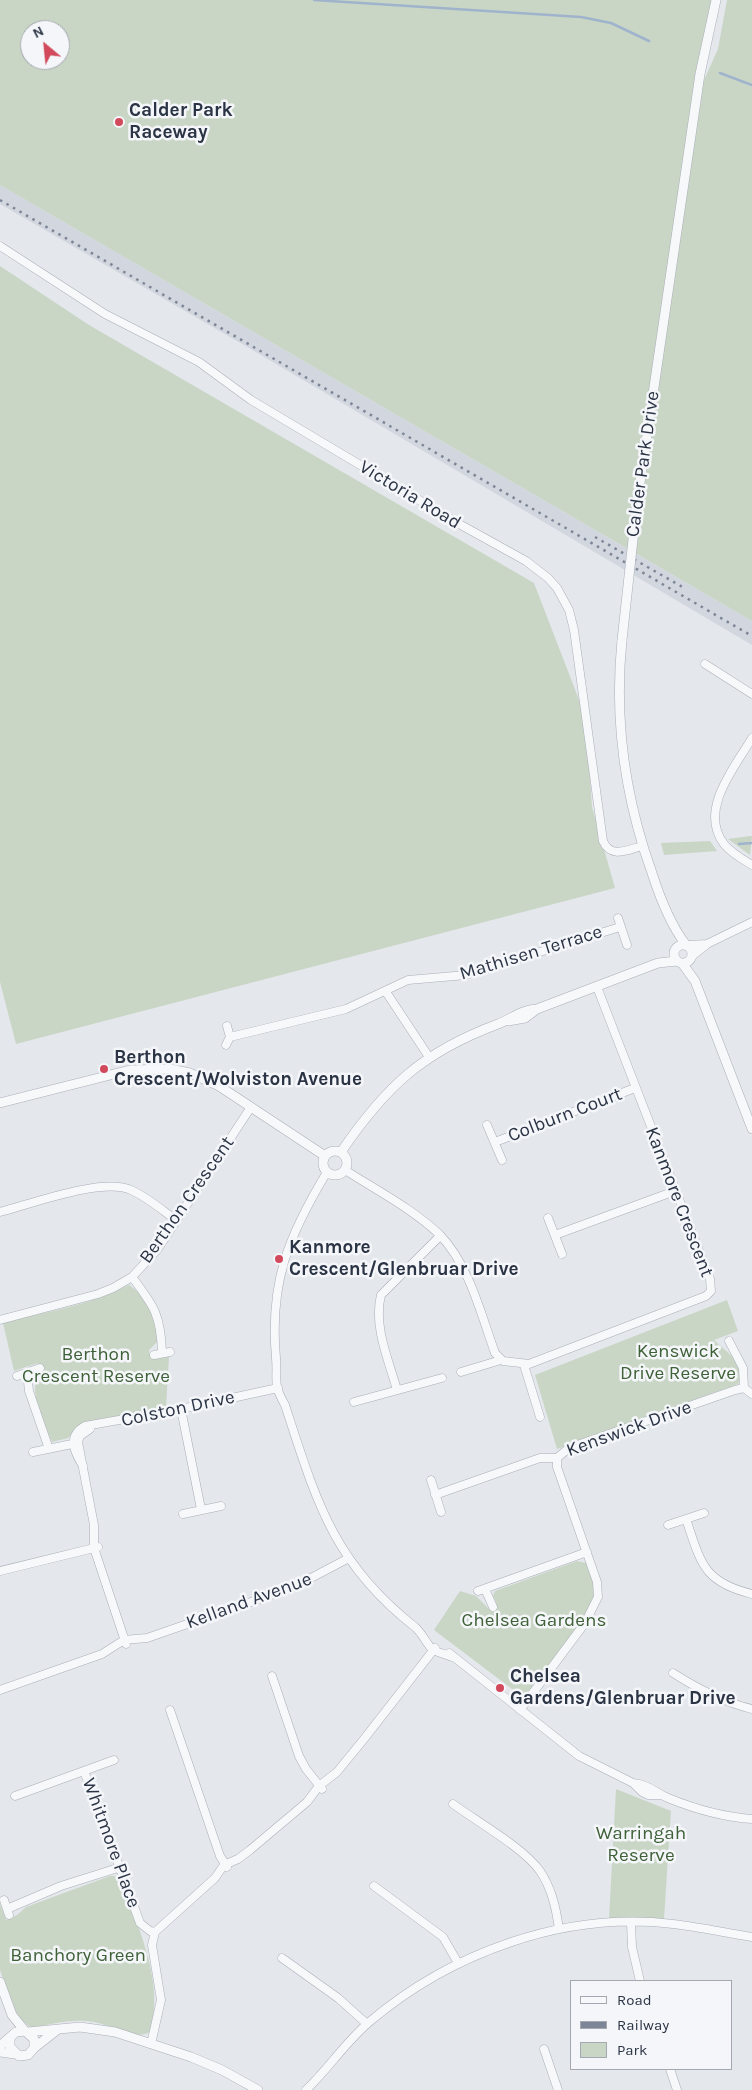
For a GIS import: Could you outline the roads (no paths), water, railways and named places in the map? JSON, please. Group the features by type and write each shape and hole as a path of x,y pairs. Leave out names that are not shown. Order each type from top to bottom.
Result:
{"street":[{"name":"Calder Park Drive","path":"692,957 692,950 673,925 642,846 627,783 622,746 622,640 637,503 700,74 716,0"},
{"name":"Victoria Road","path":"0,246 105,314 199,362 251,400 461,525 526,561 548,578 568,610 576,639 603,841 608,849 617,853 642,846"},
{"path":"705,664 752,694"},
{"path":"752,738 720,793 715,813 716,827 724,844 752,865"},
{"name":"Mathisen Terrace","path":"618,918 627,945"},
{"path":"658,963 680,962 692,957 707,944 752,922"},
{"name":"Calder Park Drive","path":"673,925 675,949 680,962"},
{"name":"Mathisen Terrace","path":"230,1037 332,1013 386,992 408,980 466,975 620,926"},
{"path":"341,1152 380,1098 401,1078 429,1058 467,1036 506,1021 524,1018 537,1009 658,963 675,949 687,945 707,944"},
{"path":"692,957 694,981"},
{"path":"680,962 694,981 752,1130"},
{"name":"Kanmore Crescent","path":"524,1365 566,1351 709,1294 712,1288 597,987"},
{"path":"386,992 429,1058"},
{"path":"226,1026 230,1037 226,1045"},
{"path":"0,1103 130,1070 154,1068 179,1071 201,1077 251,1107 325,1156"},
{"name":"Colburn Court","path":"495,1142 635,1088"},
{"name":"Berthon Crescent","path":"0,1320 98,1294 132,1277 157,1250 251,1107"},
{"name":"Colburn Court","path":"488,1125 502,1160"},
{"path":"341,1152 330,1152 325,1156 323,1163 327,1172 334,1175 345,1170"},
{"path":"341,1152 346,1158 345,1170"},
{"path":"345,1170 420,1220 440,1236 457,1259 467,1279 495,1353 501,1360"},
{"path":"327,1172 300,1218 280,1275 275,1319 276,1360 280,1374 277,1387 286,1400 285,1405 322,1513 347,1558 385,1603 418,1630 434,1648 452,1657 579,1756 633,1783 645,1794 660,1795 689,1806 736,1818 752,1820"},
{"path":"0,1212 94,1187 113,1185 130,1190 176,1220"},
{"path":"555,1235 675,1191"},
{"path":"548,1218 562,1254"},
{"path":"397,1390 378,1321 381,1295 440,1236"},
{"path":"132,1277 157,1311 166,1352 154,1355"},
{"path":"729,1341 744,1368 744,1388 752,1394"},
{"path":"461,1372 501,1360 524,1365 540,1418"},
{"path":"17,1376 40,1368"},
{"path":"27,1373 30,1392 49,1449"},
{"path":"354,1402 442,1378"},
{"name":"Colston Drive","path":"76,1443 85,1431 99,1426 277,1387"},
{"name":"Kenswick Drive","path":"520,1710 575,1638 598,1597 597,1582 557,1467 557,1458 561,1452 744,1388"},
{"path":"181,1409 201,1509"},
{"path":"33,1452 76,1443 83,1466 94,1525 98,1531 96,1547 104,1562 103,1570 125,1642"},
{"path":"435,1495 540,1458 557,1458"},
{"path":"431,1480 441,1512"},
{"path":"182,1514 221,1506"},
{"path":"668,1525 704,1513"},
{"path":"686,1519 698,1555 717,1582 731,1589 752,1594"},
{"path":"0,1571 96,1547"},
{"path":"493,1607 481,1590 587,1552"},
{"name":"Kelland Avenue","path":"0,1690 102,1654 111,1654 125,1642 136,1645 147,1638 294,1587 347,1558"},
{"path":"320,1787 332,1782 337,1772 434,1648"},
{"path":"673,1673 695,1687 732,1704 752,1709"},
{"path":"272,1676 300,1756 306,1769 320,1787"},
{"path":"170,1710 218,1850 227,1865"},
{"name":"Whitmore Place","path":"15,1796 114,1760"},
{"name":"Whitmore Place","path":"84,1771 102,1823 121,1866 138,1916 152,1930"},
{"path":"151,2044 161,2000 151,1940 152,1930 218,1880 227,1865 245,1859 250,1850 301,1808 316,1800 320,1787"},
{"path":"453,1804 511,1845 539,1870 555,1902 559,1929"},
{"path":"4,1900 8,1912 61,1886 121,1866"},
{"path":"374,1886 444,1937 458,1963"},
{"path":"631,1923 632,1947 640,1980"},
{"path":"309,2088 367,2024 407,1993 458,1963 506,1943 559,1929 631,1923 672,1924 752,1936"},
{"path":"282,1958 338,1998 367,2024"},
{"path":"0,1982 12,2015 10,2047 15,2054"},
{"path":"12,2015 34,2039 34,2048"},
{"path":"0,2046 16,2032 97,2028 151,2044 222,2070 258,2090"},
{"path":"0,2052 28,2055 57,2030"},
{"path":"544,2049 558,2090"},
{"path":"670,2070 677,2090"}],"waterway":[{"path":"314,0 581,17 611,23 649,41"},
{"path":"720,73 752,85"},
{"path":"739,844 752,843"}],"railway":[{"path":"0,200 752,636"},
{"path":"595,537 686,589"}],"place":[{"name":"Calder Park Raceway","path":"119,122"},
{"name":"Berthon Crescent/Wolviston Avenue","path":"104,1069"},
{"name":"Kanmore Crescent/Glenbruar Drive","path":"279,1259"},
{"name":"Chelsea Gardens/Glenbruar Drive","path":"500,1688"}],"park label":[{"name":"Kenswick Drive Reserve","path":"678,1363"},
{"name":"Berthon Crescent Reserve","path":"96,1366"},
{"name":"Chelsea Gardens","path":"534,1621"},
{"name":"Warringah Reserve","path":"641,1845"},
{"name":"Banchory Green","path":"78,1956"}]}
